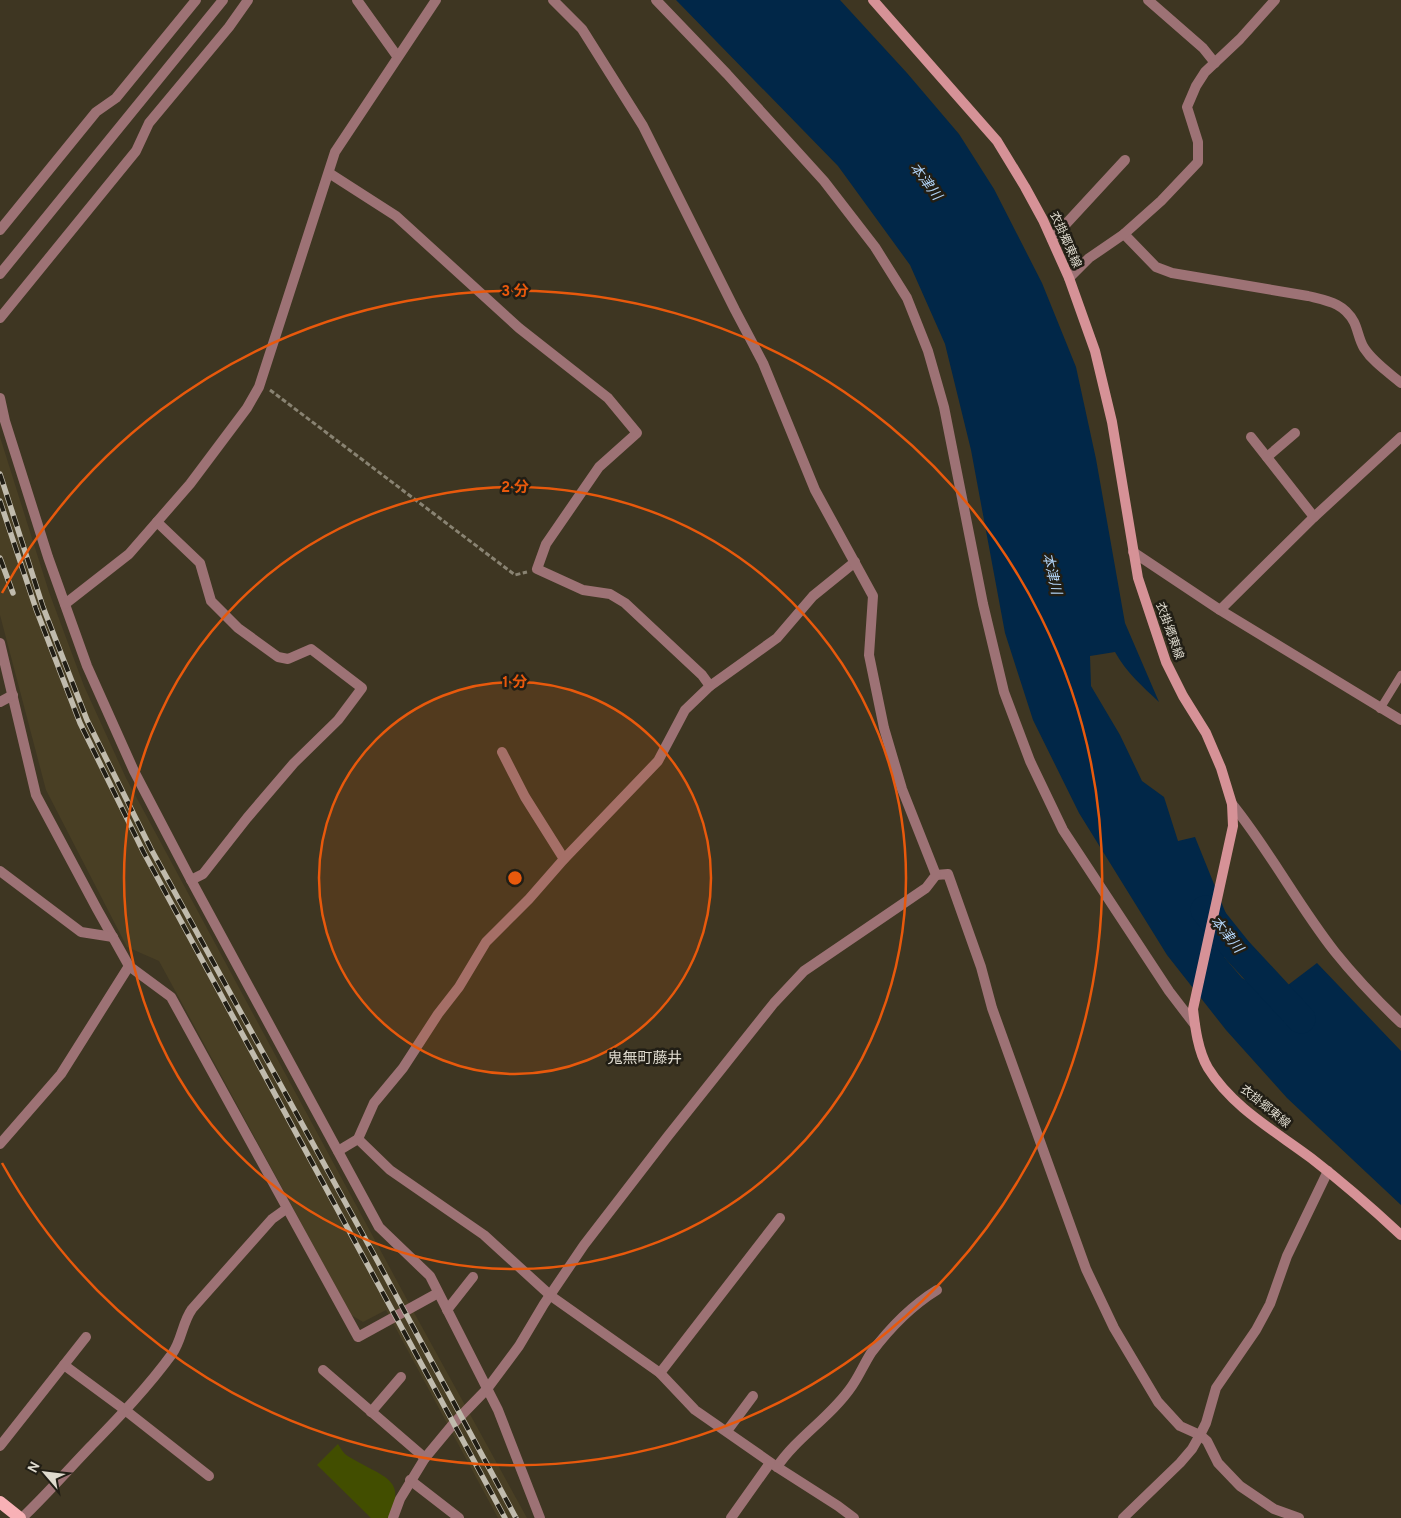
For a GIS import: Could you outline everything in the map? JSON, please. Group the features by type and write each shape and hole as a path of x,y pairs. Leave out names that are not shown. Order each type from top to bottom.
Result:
{"main road":[{"name":"衣掛郷東線","path":"873,0 997,142 1025,187 1052,239 1069,278 1095,351 1112,422 1138,578 1166,662 1183,696 1206,733 1221,768 1232,804 1233,826 1194,1009 1195,1026 1207,1066 1235,1100 1328,1171 1401,1235"},
{"path":"0,1502 21,1518"}],"street":[{"path":"0,230 96,112 116,98 196,0"},
{"path":"0,274 223,0"},
{"path":"0,318 136,151 149,123 229,26 248,0"},
{"path":"356,0 397,56"},
{"path":"65,604 129,554 196,476 247,408 259,387 335,152 436,0"},
{"path":"553,0 582,29 643,126 763,363 814,490 873,596 869,655 884,728 902,789 936,875"},
{"path":"656,0 728,74 824,181 875,247 907,298 928,351 944,406 983,604 1004,692 1026,752 1063,830 1117,914 1195,1026"},
{"path":"1148,0 1203,48 1215,63"},
{"path":"1069,278 1089,258 1124,234 1161,201 1198,162 1198,142 1187,107 1196,86 1205,72 1240,39 1275,0"},
{"path":"1052,239 1125,160"},
{"path":"329,173 396,216 519,328 608,398 638,433 599,467 546,544 537,569 583,590 610,594 625,603 702,675 710,686"},
{"path":"1124,234 1156,267 1172,273 1308,296 1345,308 1353,321 1364,348 1376,362 1401,383"},
{"path":"0,398 5,421 45,548 87,666 134,771 379,1227 430,1276 483,1377 498,1410 540,1518"},
{"path":"1267,457 1295,433"},
{"path":"1251,438 1314,517"},
{"path":"1220,610 1314,517 1400,440"},
{"path":"157,522 200,563 211,601 238,628 278,657 288,659 311,649 362,688 338,720 294,763 264,797 203,874 191,880"},
{"path":"1133,552 1220,610 1380,709 1401,720"},
{"path":"338,1151 358,1139 374,1103 404,1068 438,1014 460,987 486,942 658,761 686,710 710,686 777,638 814,596 855,562"},
{"path":"0,643 36,795 130,966 171,997 358,1337 438,1293"},
{"path":"0,702 13,695"},
{"path":"502,752 525,797 564,859"},
{"path":"1232,804 1257,835 1336,953 1401,1023"},
{"path":"0,871 81,932 113,937"},
{"path":"393,1518 410,1480 425,1458 454,1423 487,1389 519,1346 544,1304 584,1245 774,1003 804,971 926,888 936,875 948,874 981,967 996,1018 1083,1259 1114,1328 1158,1402 1180,1426 1200,1435 1207,1441 1218,1463 1240,1486 1274,1509 1299,1518"},
{"path":"0,1144 61,1074 130,966"},
{"path":"358,1139 390,1170 484,1235 551,1296 660,1374 695,1410 773,1465 854,1518"},
{"path":"1123,1518 1192,1449 1206,1423 1216,1388 1256,1330 1270,1304 1287,1256 1328,1171"},
{"path":"21,1518 125,1410 173,1352 181,1337 186,1317 192,1309 272,1219 286,1209"},
{"path":"660,1374 780,1218"},
{"path":"448,1310 473,1277"},
{"path":"731,1518 773,1465 819,1423 852,1387 870,1355 886,1334 919,1301 937,1290"},
{"path":"0,1446 86,1337"},
{"path":"64,1365 209,1476"},
{"path":"324,1370 425,1458"},
{"path":"372,1412 401,1377"},
{"path":"727,1431 753,1396"},
{"path":"410,1480 460,1518"}],"lane":[{"path":"1380,709 1401,674"}],"path":[{"path":"259,387 271,390 515,575 537,569"}],"shaded area":[{"path":"0,437 49,592 84,686 126,778 527,1518 498,1518 386,1310 363,1322 351,1315 159,961 127,947 46,790 0,615"}],"green space":[{"path":"338,1444 346,1455 391,1482 395,1496 394,1506 389,1518 371,1518 317,1465"}],"water":[{"path":"676,0 840,0 907,73 959,134 994,189 1042,283 1076,367 1096,459 1125,623 1159,702 1130,673 1115,652 1090,656 1091,686 1120,735 1142,781 1164,797 1178,841 1195,837 1233,931 1224,957 1242,978 1270,994 1288,985 1317,963 1401,1051 1401,1205 1287,1098 1226,1030 1167,955 1079,813 1033,720 1005,633 971,450 945,344 910,265 838,166"}],"waterway":[{"name":"本津川","path":"1205,910 1237,950 1301,1019"}],"railway":[{"path":"0,474 43,607 87,720 151,849 516,1518"},
{"path":"0,501 36,609 80,723 144,853 505,1518"},
{"path":"0,558 13,593"}],"district":[{"name":"鬼無町藤井","path":"645,1059"}]}
